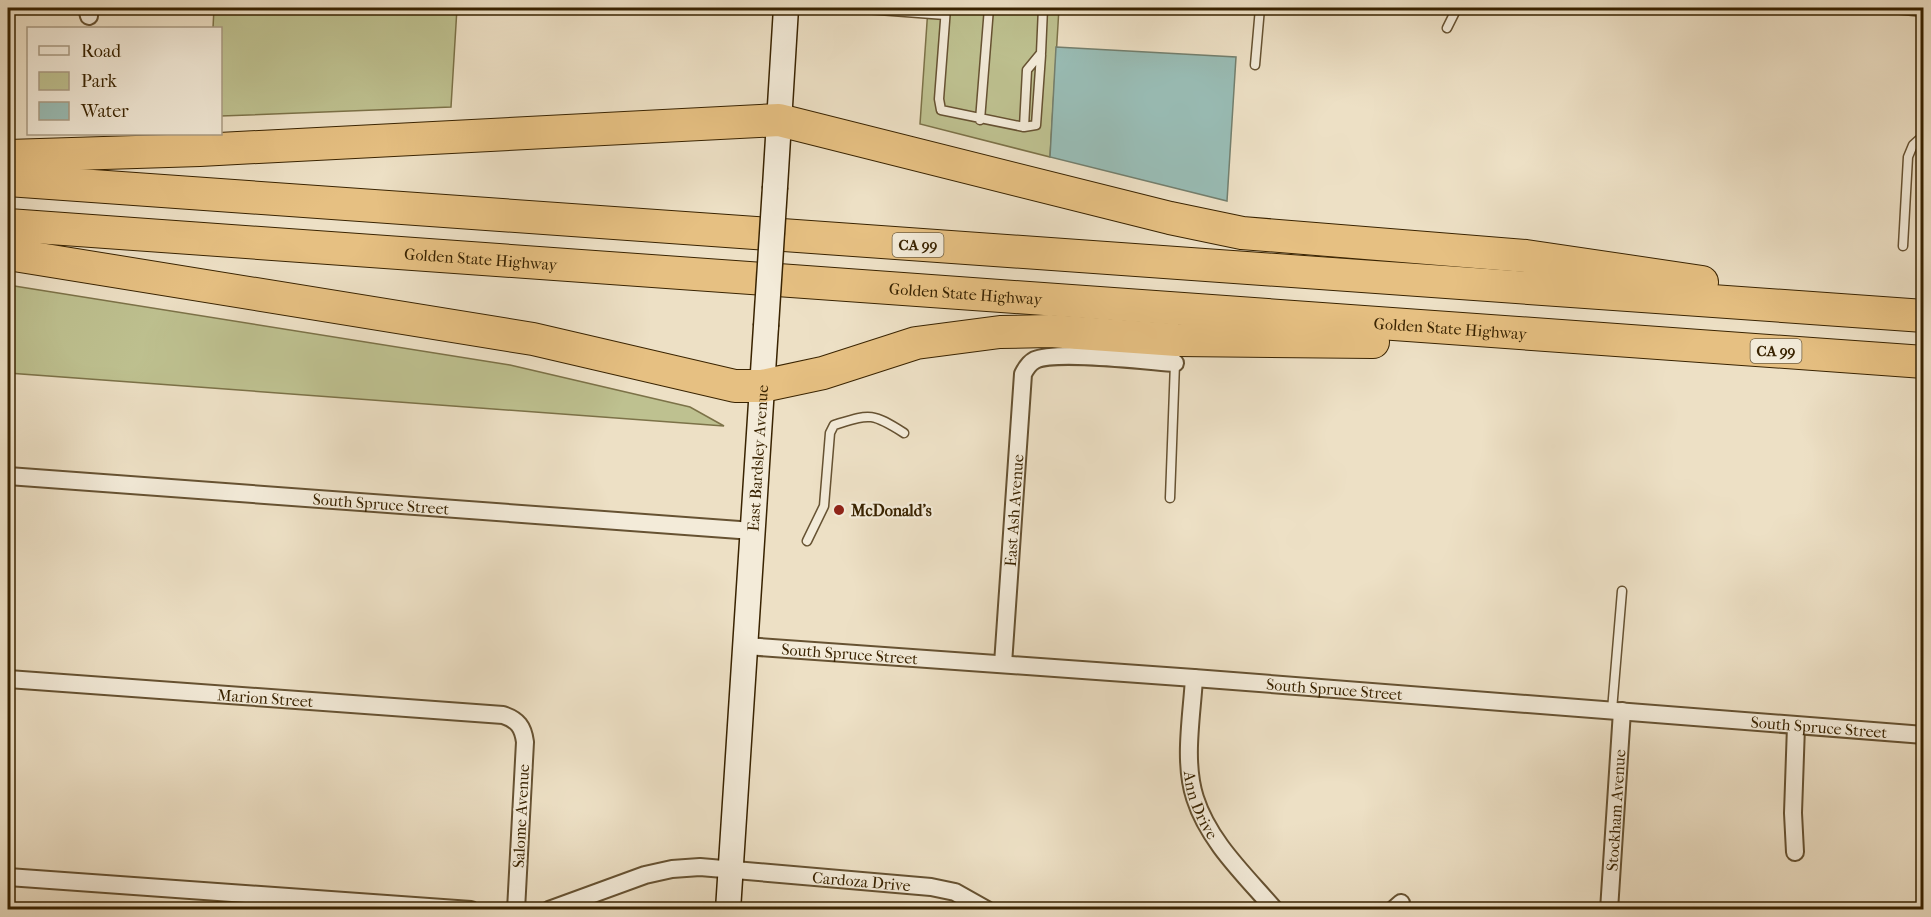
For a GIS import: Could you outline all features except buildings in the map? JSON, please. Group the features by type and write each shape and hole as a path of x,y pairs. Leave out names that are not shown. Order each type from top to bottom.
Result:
{"highway":[{"path":"8,156 200,150 779,120 1170,218 1242,233 1546,258 1775,293 1828,309"},
{"name":"CA 99","path":"8,180 1923,316"},
{"name":"Golden State Highway","path":"8,225 1923,362"},
{"path":"8,254 533,339 731,386 762,386 823,373 916,343 1000,332 1050,331 1177,340 1348,342 1608,350 1628,340"}],"main road":[{"name":"East Bardsley Avenue","path":"728,909 786,8"}],"street":[{"name":"East Ash Avenue","path":"1003,664 1023,374 1034,360 1062,356 1175,363"},
{"name":"South Spruce Street","path":"8,476 753,531"},
{"name":"South Spruce Street","path":"745,646 1194,678 1923,735"},
{"name":"Ann Drive","path":"1194,678 1190,770 1194,796 1220,846 1275,909"},
{"name":"Marion Street","path":"8,679 503,715 520,724"},
{"name":"Stockham Avenue","path":"1609,909 1617,711"},
{"name":"Salome Avenue","path":"516,909 525,742 520,724"},
{"path":"1795,852 1793,813 1796,726"},
{"name":"Cardoza Drive","path":"549,909 582,900 617,883 663,871 700,867 931,887 955,892 987,909"},
{"path":"8,877 471,909"}],"lane":[{"path":"852,8 945,11 941,110 1023,128 1027,70 1041,53 1043,8"},
{"path":"980,120 989,8"},
{"path":"1256,65 1260,8"},
{"path":"1447,28 1458,8"},
{"path":"1884,8 1923,12"},
{"path":"1903,246 1908,157 1913,145 1923,135"},
{"path":"1170,498 1175,363"},
{"path":"807,541 824,506 830,434 834,425 867,415 880,418 904,433"},
{"name":"Stockham Avenue","path":"1617,711 1622,591"}],"green space":[{"path":"214,8 457,8 451,107 222,116 222,27 213,27"},
{"path":"928,8 1059,8 1050,157 920,124"},
{"path":"8,285 510,365 690,407 724,426 8,373"}],"water":[{"path":"1056,47 1236,57 1227,201 1050,157"}],"place":[{"name":"McDonald's","path":"839,510"}]}
